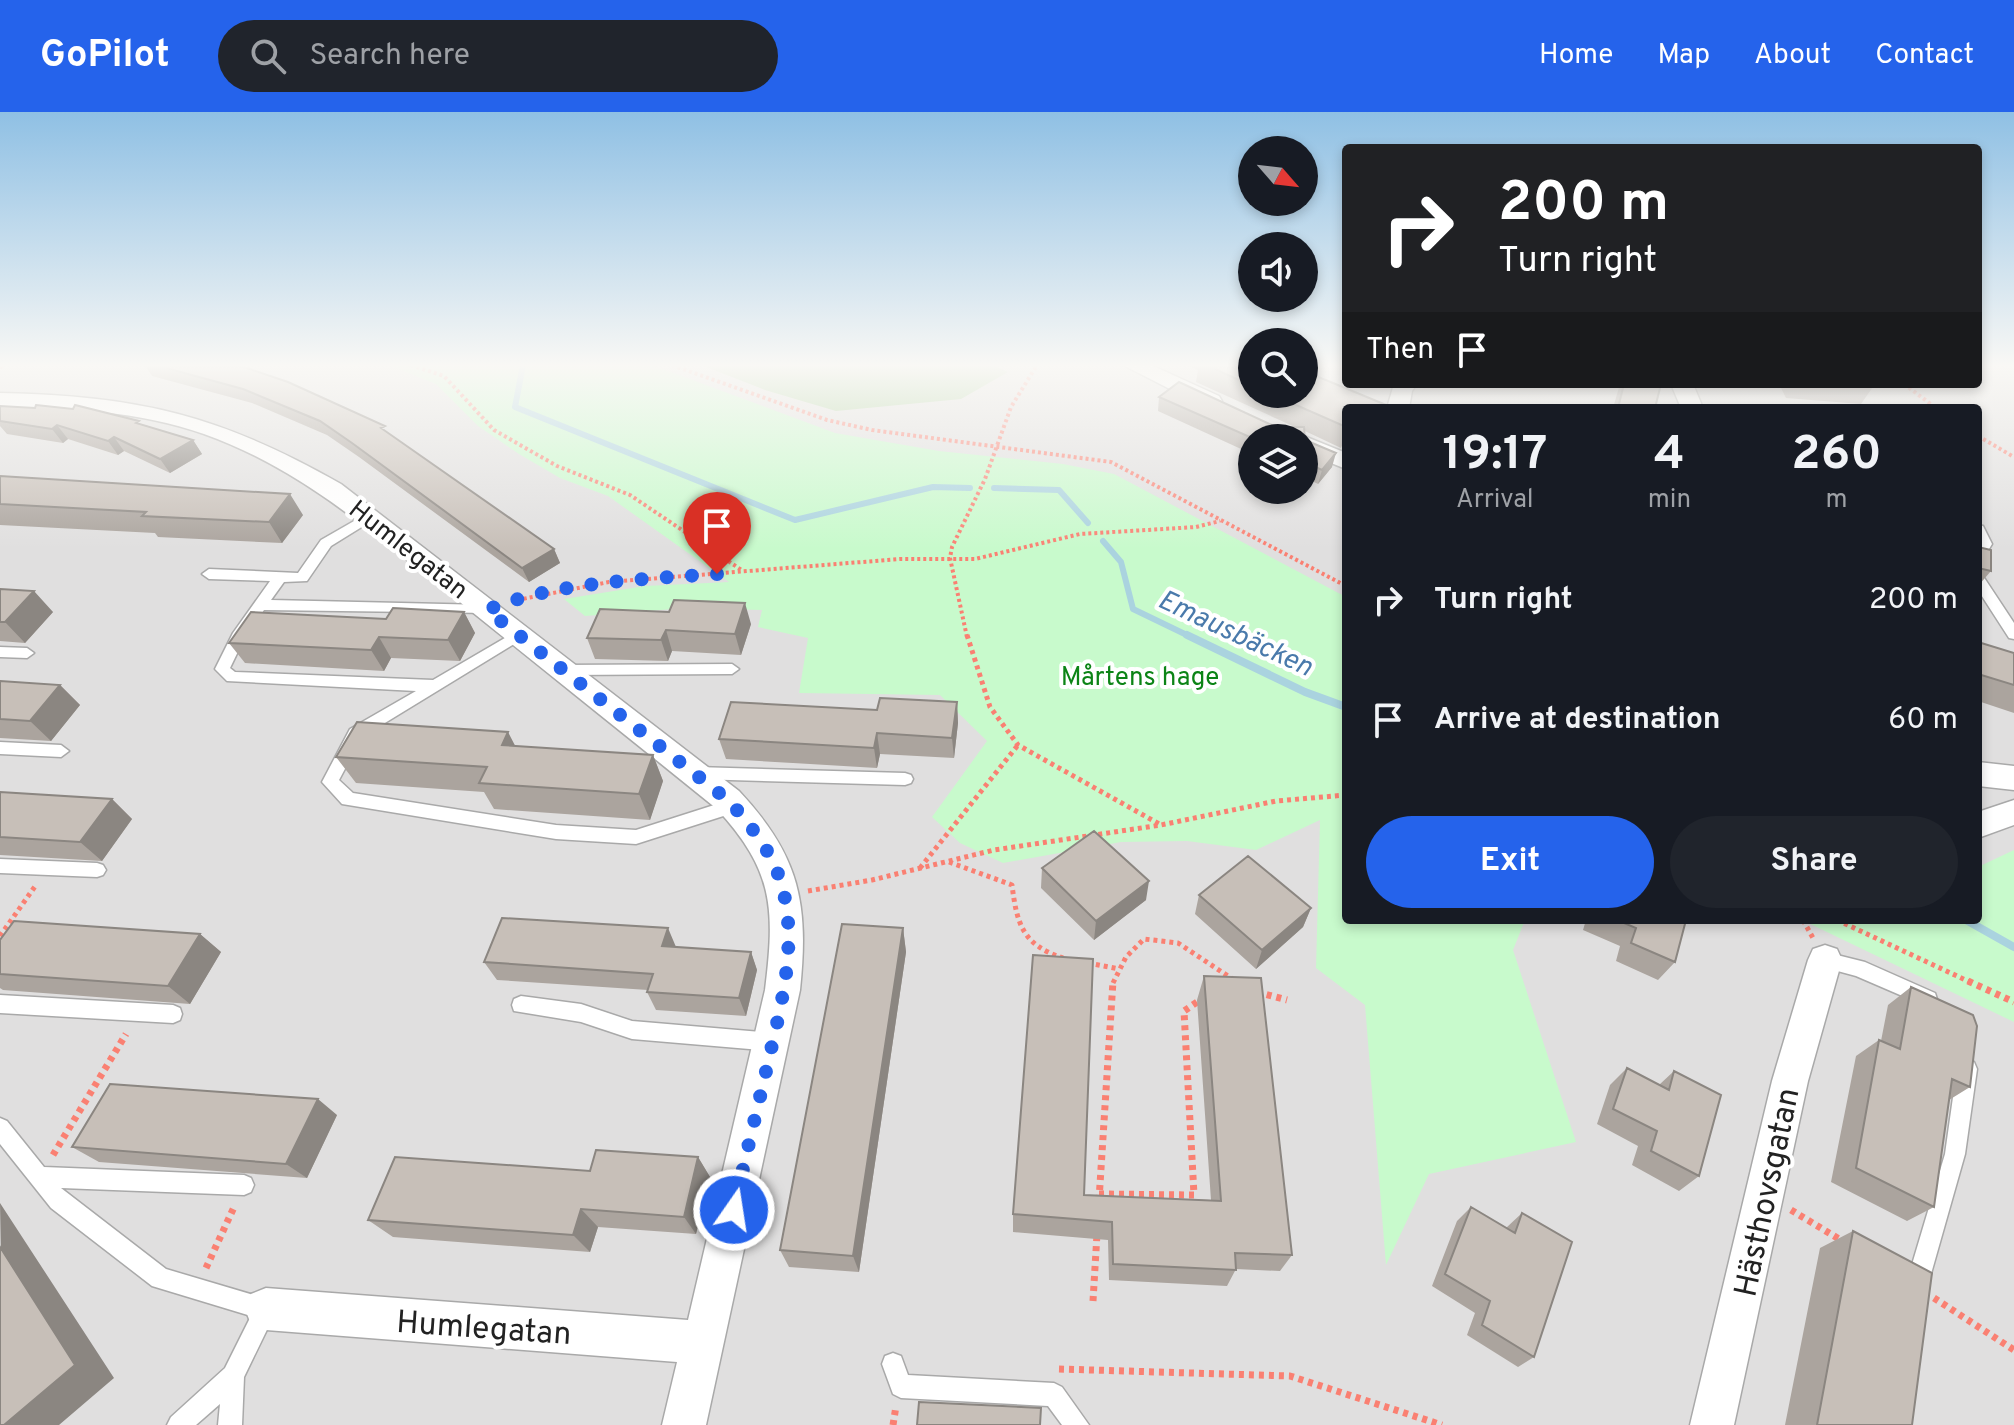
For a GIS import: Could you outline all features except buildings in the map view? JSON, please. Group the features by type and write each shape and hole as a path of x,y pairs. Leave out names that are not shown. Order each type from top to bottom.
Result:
{"street":[{"name":"Humlegatan","path":"204,426 281,457 333,489 694,773 733,806 760,836 785,896 789,923 787,959 773,1042 684,1425"},
{"path":"1318,449 1342,460"},
{"path":"1982,774 2014,778"},
{"path":"1982,824 2014,812"},
{"name":"Hästhovsgatan","path":"1712,1425 1790,1081 1825,960"},
{"name":"Humlegatan","path":"266,1309 703,1342"}],"lane":[{"path":"209,574 302,578 326,543 368,517"},
{"path":"280,577 238,637 222,669 232,677 437,686"},
{"path":"1982,585 2014,634"},
{"path":"260,605 487,610"},
{"path":"520,636 356,733 330,782 348,799 556,832 636,837 733,806"},
{"path":"0,652 27,653"},
{"path":"563,670 732,669"},
{"path":"0,748 61,751"},
{"path":"694,773 905,779"},
{"path":"0,866 97,870"},
{"path":"1825,960 1871,973 1937,1004 1945,1011"},
{"path":"0,1004 173,1014"},
{"path":"521,1005 581,1013 632,1030 773,1042"},
{"path":"1914,1302 1955,1154 1968,1053"},
{"path":"0,1128 58,1201 160,1278 266,1309 233,1376 179,1425"},
{"path":"40,1177 244,1185"},
{"path":"893,1364 901,1386 1054,1395 1077,1425"},
{"path":"230,1425 233,1376"}],"path":[{"path":"491,426 557,466 630,495 744,571"},
{"path":"855,426 1111,462 1342,584"},
{"path":"1003,426 978,494 953,537 950,558 984,695 1003,730 1018,745 1161,825"},
{"path":"1982,438 2014,457"},
{"path":"487,610 521,599 609,582 950,558 975,559 1080,534 1196,527 1220,521"},
{"path":"920,868 1018,745"},
{"path":"785,896 994,850 1161,825 1276,801 1342,795"},
{"path":"946,861 1012,885 1015,919 1030,944 1058,957 1119,969"},
{"path":"0,936 49,868"},
{"path":"1845,924 2014,1002"},
{"path":"1098,1209 1113,978 1126,957 1144,939 1178,943 1231,984 1287,1000"},
{"path":"1099,1194 1194,1195 1184,1011 1197,1000 1210,996"},
{"path":"40,1177 139,1012"},
{"path":"197,1289 244,1185"},
{"path":"1093,1301 1097,1224"},
{"path":"1043,1369 1290,1376 1442,1425"}],"shaded area":[{"path":"0,426 1238,426 1238,504 1318,504 1318,426 1342,426 1342,924 1982,924 1982,426 2014,426 2014,1425 0,1425"}],"green space":[{"name":"Mårtens hage","path":"478,426 817,426 835,433 939,451 1063,464 1114,474 1342,595 1342,924 1523,924 1513,950 1576,1142 1429,1174 1386,1265 1365,1005 1316,968 1320,820 1256,850 1187,841 1121,842 1003,863 960,843 932,817 987,741 940,695 799,693 808,638 758,627 762,610 686,608 585,616 564,599 645,586 729,582 608,496 560,478"},
{"path":"2014,850 2014,1022 1810,924 1982,924 1982,865"}],"waterway":[{"name":"Emausbäcken","path":"563,426 795,520 933,487 970,488"},
{"name":"Emausbäcken","path":"994,488 1059,490 1088,523"},
{"name":"Emausbäcken","path":"1103,541 1121,562 1133,609 1191,637"},
{"name":"Emausbäcken","path":"1187,635 1305,692 1342,706"},
{"name":"Emausbäcken","path":"1973,924 2014,947"}],"route":[{"path":"717,574 609,582 521,599 487,610 728,800 760,836 768,851 785,896 789,923 787,959 780,1013 734,1210"}]}
